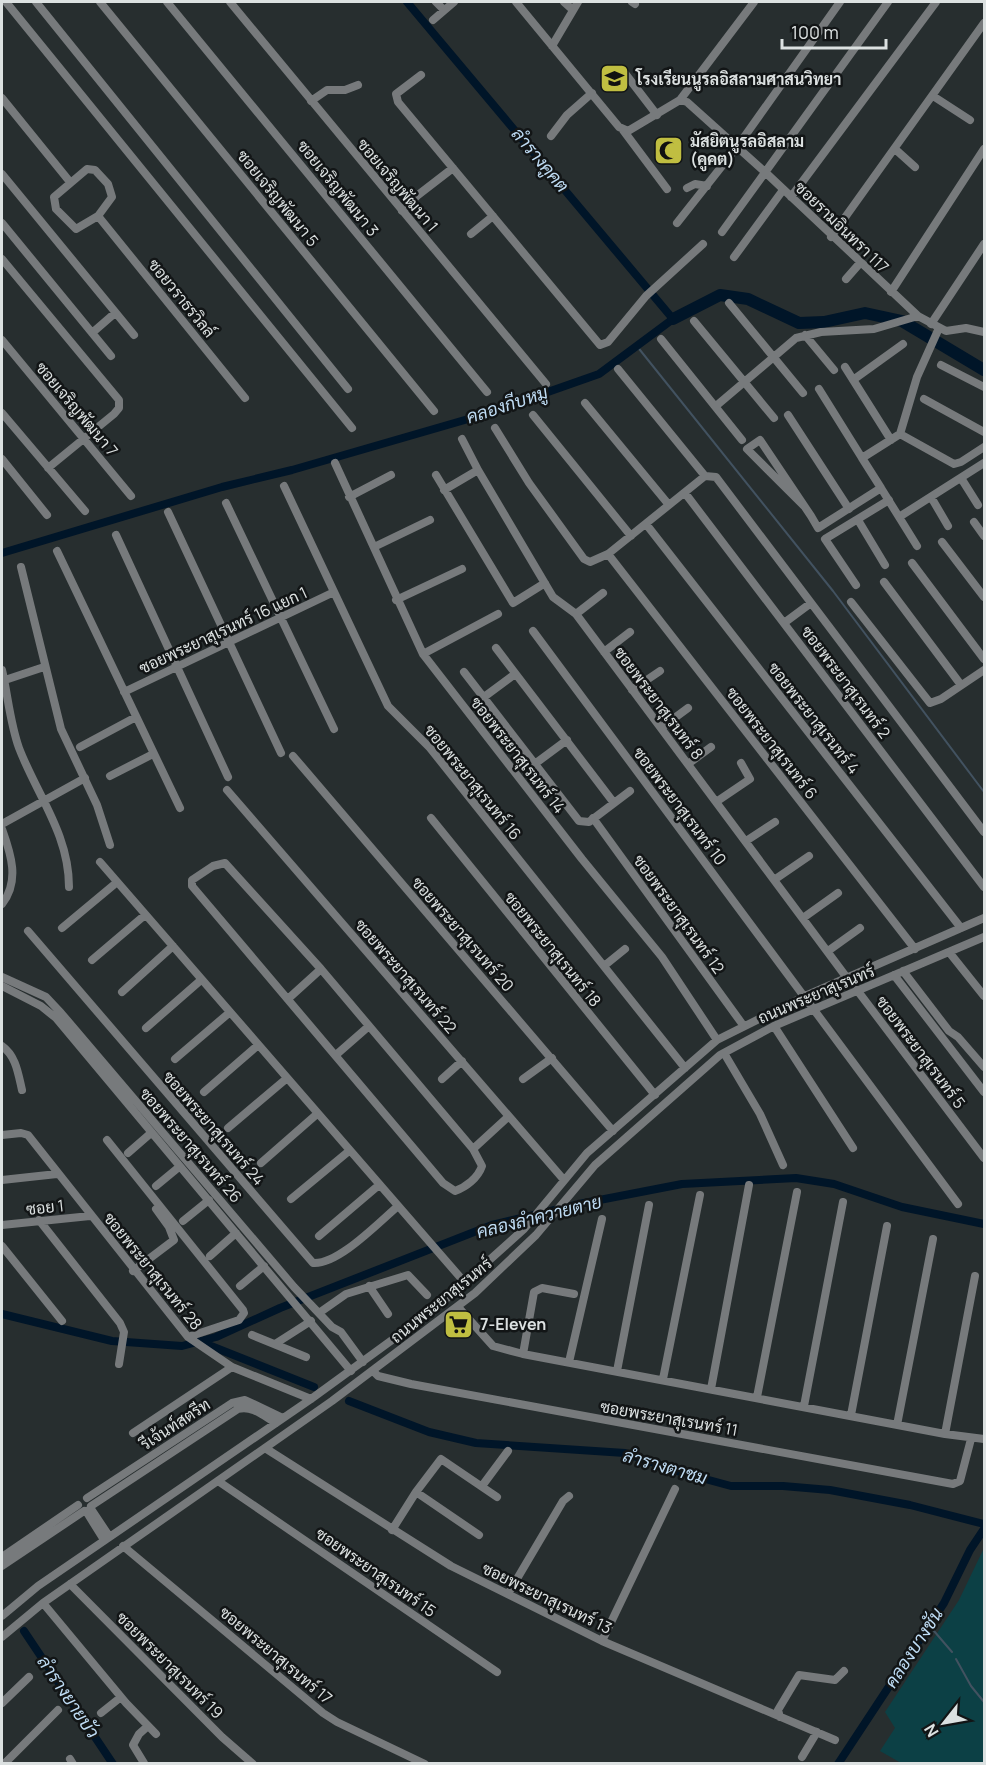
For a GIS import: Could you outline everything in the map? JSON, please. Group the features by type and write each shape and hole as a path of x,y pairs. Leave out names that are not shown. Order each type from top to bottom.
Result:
{"street":[{"path":"6,2 352,428"},
{"path":"36,2 348,389"},
{"name":"ซอยเจริญพัฒนา 5","path":"100,2 434,411"},
{"name":"ซอยเจริญพัฒนา 3","path":"167,2 487,392"},
{"name":"ซอยเจริญพัฒนา 1","path":"230,2 546,384"},
{"path":"436,2 444,10"},
{"path":"433,20 453,2"},
{"path":"516,2 622,130 667,189"},
{"path":"564,2 573,10"},
{"path":"552,46 578,2"},
{"path":"622,130 633,130 680,100 754,2"},
{"path":"677,224 737,147 840,2"},
{"path":"722,232 888,2"},
{"path":"791,197 936,2"},
{"path":"831,237 984,23"},
{"path":"624,72 657,115"},
{"path":"421,75 400,91 396,98 404,111 600,345 608,342 646,296 703,244"},
{"path":"311,101 327,90 345,90 358,85"},
{"path":"551,136 567,115 592,93"},
{"path":"933,96 970,120"},
{"path":"2,98 70,182"},
{"name":"ซอยรามอินทรา 117","path":"680,100 687,102 765,172 891,292 914,318 946,331 976,329 984,332"},
{"path":"895,149 915,167"},
{"path":"891,292 984,149"},
{"path":"402,211 418,195 453,168"},
{"path":"91,169 108,184 112,192 111,201 98,216 76,229 63,219 53,201 54,197 70,182 91,169"},
{"path":"2,174 134,335"},
{"path":"687,188 695,184 707,186"},
{"path":"734,257 783,190"},
{"name":"ซอยวราธรวิลล์","path":"98,216 245,398"},
{"path":"471,234 493,216"},
{"path":"2,223 111,356"},
{"path":"931,324 984,244"},
{"path":"2,259 119,400 119,408 114,414 48,468"},
{"path":"846,279 860,264"},
{"path":"729,303 803,393"},
{"path":"92,333 115,313"},
{"path":"716,406 796,338 805,335 874,329 914,318"},
{"path":"694,321 774,418"},
{"path":"862,458 900,434 926,355 939,328"},
{"path":"805,335 834,370"},
{"path":"661,339 742,440"},
{"name":"ซอยเจริญพัฒนา 7","path":"2,340 131,496"},
{"path":"853,380 903,344"},
{"path":"941,365 984,387"},
{"path":"845,367 891,440"},
{"path":"618,369 705,476"},
{"path":"819,389 917,546"},
{"path":"924,399 984,432"},
{"path":"585,403 669,506"},
{"path":"2,413 85,511"},
{"path":"533,415 631,536"},
{"path":"788,415 849,509"},
{"path":"495,428 529,483 584,559 594,561 608,554 705,476 716,477 984,832"},
{"path":"900,434 954,464 984,447"},
{"name":"ซอยพระยาสุเรนทร์ 8","path":"462,439 477,470 559,603 576,614 848,978"},
{"path":"805,507 747,449 760,440 805,507 818,528 881,488"},
{"path":"2,459 47,515"},
{"path":"899,517 984,463"},
{"name":"ซอยพระยาสุเรนทร์ 14","path":"335,464 396,600 423,654 582,859 662,957 717,1040"},
{"path":"444,490 477,470"},
{"path":"348,496 391,475"},
{"path":"436,475 513,603 545,583"},
{"path":"961,478 978,505"},
{"name":"ซอยพระยาสุเรนทร์ 16","path":"284,486 392,712 430,748 685,1068"},
{"name":"ซอยพระยาสุเรนทร์ 2","path":"685,493 983,882"},
{"path":"931,497 948,526"},
{"path":"856,585 825,539 889,501"},
{"path":"226,502 334,729"},
{"path":"168,512 281,753"},
{"path":"374,548 430,520"},
{"path":"858,520 885,565"},
{"path":"974,522 984,536"},
{"name":"ซอยพระยาสุเรนทร์ 4","path":"646,524 961,928"},
{"path":"116,535 228,777"},
{"path":"942,542 984,597"},
{"path":"57,551 180,808"},
{"name":"ซอยพระยาสุเรนทร์ 6","path":"608,554 915,949"},
{"path":"912,563 984,659"},
{"path":"21,567 61,729 85,778 110,845"},
{"path":"396,600 462,569"},
{"path":"884,582 962,685"},
{"name":"ซอยพระยาสุเรนทร์ 16 แยก 1","path":"124,692 334,592"},
{"path":"576,614 603,593"},
{"path":"851,602 930,703 984,670"},
{"path":"784,623 811,603"},
{"path":"423,654 498,614"},
{"name":"ซอยพระยาสุเรนทร์ 10","path":"533,631 958,1204"},
{"path":"604,652 630,632"},
{"path":"496,648 614,803"},
{"path":"3,681 44,667"},
{"path":"2,670 18,745 45,801 68,857 69,887"},
{"path":"632,690 660,671"},
{"path":"464,672 579,820 585,823 630,791"},
{"path":"484,697 515,674"},
{"path":"661,728 688,708"},
{"path":"80,747 136,717"},
{"path":"536,763 567,740"},
{"path":"688,764 711,747"},
{"path":"110,776 153,753"},
{"name":"ซอยพระยาสุเรนทร์ 20","path":"293,756 613,1131"},
{"path":"716,802 750,779 741,763"},
{"path":"2,824 85,778"},
{"name":"ซอยพระยาสุเรนทร์ 22","path":"227,790 462,1060 562,1182"},
{"name":"ซอยพระยาสุเรนทร์ 18","path":"431,818 655,1095"},
{"name":"ซอยพระยาสุเรนทร์ 12","path":"593,818 743,1025"},
{"path":"746,841 775,822"},
{"path":"2,829 13,863 2,904"},
{"path":"774,880 809,856"},
{"path":"100,862 257,1046 466,1284"},
{"path":"225,863 321,969 473,1149 481,1160 482,1167 479,1174 462,1189 455,1191 449,1188 289,998 197,893 192,886 192,880 213,867 225,863"},
{"path":"62,928 116,883"},
{"path":"803,918 838,893"},
{"path":"92,960 145,915"},
{"name":"ถนนพระยาสุเรนทร์","path":"2,1616 107,1538 351,1371 466,1284 524,1229 578,1163 717,1040 805,996 984,918"},
{"path":"828,951 860,928"},
{"name":"ซอยพระยาสุเรนทร์ 24","path":"28,932 313,1263 336,1258 397,1207"},
{"name":"ถนนพระยาสุเรนทร์","path":"2,1637 43,1603 373,1371 458,1307 536,1235 595,1165 724,1053 814,1008 984,937"},
{"path":"122,992 172,946"},
{"path":"604,966 626,949"},
{"path":"949,952 984,996"},
{"path":"289,998 321,969"},
{"path":"903,972 949,1031 958,1037 984,1068"},
{"path":"894,975 984,1092"},
{"name":"ซอยพระยาสุเรนทร์ 26","path":"2,978 46,997 142,1115 151,1133 351,1371"},
{"path":"146,1028 201,980"},
{"name":"ซอยพระยาสุเรนทร์ 26","path":"2,986 41,1006 56,1018 309,1304 332,1327 341,1332 348,1345 363,1362"},
{"name":"ซอยพระยาสุเรนทร์ 5","path":"857,990 984,1158"},
{"path":"175,1059 229,1013"},
{"path":"337,1054 369,1026"},
{"path":"774,1026 853,1148"},
{"path":"2,1046 15,1063 22,1090"},
{"path":"204,1092 257,1046"},
{"path":"724,1053 768,1130 783,1165"},
{"path":"523,1078 552,1058"},
{"path":"442,1079 462,1060"},
{"path":"228,1128 286,1079"},
{"path":"261,1163 317,1114"},
{"path":"473,1149 508,1117"},
{"name":"ซอยพระยาสุเรนทร์ 28","path":"2,1135 21,1132 28,1135 133,1271 192,1341 232,1367 311,1399"},
{"path":"128,1153 151,1133"},
{"path":"107,1140 243,1310 244,1313 239,1320 192,1341"},
{"path":"291,1199 350,1151"},
{"path":"156,1186 180,1167"},
{"path":"2,1180 57,1174"},
{"path":"319,1236 379,1185"},
{"path":"711,1389 749,1185"},
{"path":"757,1397 797,1192"},
{"path":"663,1379 700,1195"},
{"path":"183,1221 209,1200"},
{"path":"804,1406 843,1202"},
{"path":"617,1371 649,1205"},
{"path":"133,1271 174,1240 169,1227 156,1209"},
{"name":"ซอย 1","path":"2,1225 90,1215"},
{"path":"569,1362 602,1219"},
{"path":"39,1220 120,1323 123,1337 119,1364"},
{"path":"851,1415 887,1226"},
{"path":"210,1256 236,1233"},
{"path":"245,1243 251,1236"},
{"path":"897,1425 933,1239"},
{"path":"2,1246 62,1321"},
{"path":"240,1286 264,1266"},
{"path":"319,1313 340,1297 408,1275 427,1295"},
{"path":"945,1434 975,1276"},
{"path":"369,1286 388,1314"},
{"path":"523,1354 534,1292 542,1288 574,1294"},
{"path":"458,1307 493,1346 523,1354 971,1439 984,1439"},
{"path":"275,1344 311,1321"},
{"path":"252,1335 306,1357"},
{"path":"338,1353 348,1345"},
{"path":"133,1433 232,1367"},
{"name":"ซอยพระยาสุเรนทร์ 11","path":"373,1371 378,1376 411,1384 953,1484 960,1481 971,1439"},
{"name":"รีเจ้นท์สตรีท","path":"2,1566 232,1403 245,1400 284,1418"},
{"name":"รีเจ้นท์สตรีท","path":"2,1557 238,1409 245,1407 253,1409 276,1423"},
{"name":"ซอยพระยาสุเรนทร์ 13","path":"265,1448 440,1561 602,1641 836,1740"},
{"path":"482,1486 508,1451"},
{"path":"392,1530 416,1492 441,1459 497,1497"},
{"name":"ซอยพระยาสุเรนทร์ 15","path":"221,1479 239,1494 497,1672"},
{"path":"190,1481 199,1494"},
{"path":"602,1641 675,1489"},
{"path":"416,1492 478,1535"},
{"path":"508,1594 536,1544 563,1501 569,1496"},
{"path":"86,1506 107,1538"},
{"name":"ซอยพระยาสุเรนทร์ 17","path":"123,1546 323,1713 425,1764"},
{"name":"ซอยพระยาสุเรนทร์ 19","path":"70,1584 222,1737 253,1764"},
{"path":"43,1603 121,1697 156,1734"},
{"path":"780,1717 778,1710 799,1675 835,1680 844,1671"},
{"path":"2,1703 29,1677"},
{"path":"101,1713 121,1697"},
{"path":"4,1764 58,1710"},
{"path":"144,1763 133,1745 139,1734 148,1726"},
{"path":"802,1757 817,1732"}],"shaded area":[{"path":"984,1548 984,1763 901,1763 880,1751 895,1728 885,1712 959,1600"}],"waterway":[{"name":"คลองกีบหมู","path":"2,553 222,487 292,470 482,415 599,374 673,319 407,2"},
{"name":"คลองกีบหมู","path":"673,319 720,295 748,299 799,323 824,322 865,313 902,321 984,370"},
{"path":"636,345 833,591 984,792"},
{"name":"คลองลำควายตาย","path":"2,1314 112,1341 182,1346 216,1337 280,1308 492,1225 584,1203 682,1184 796,1178 834,1184 902,1207 984,1224"},
{"name":"ลำรางตาชม","path":"201,1342 314,1387"},
{"name":"ลำรางตาชม","path":"349,1401 429,1432 476,1443 625,1453 683,1473 731,1486 783,1486 830,1490 910,1505 984,1524"},
{"name":"คลองบางชัน","path":"838,1764 944,1603 970,1550 984,1529"},
{"path":"928,1624 952,1652"},
{"name":"ลำรางยายบัว","path":"24,1631 113,1764"},
{"path":"956,1659 971,1686 984,1702"}],"place":[{"name":"โรงเรียนนูรลอิสลามศาสนวิทยา","path":"615,79"},
{"name":"มัสยิตนูรลอิสลาม (คูคต)","path":"669,150"},
{"name":"7-Eleven","path":"459,1324"}],"water label":[{"name":"ลำรางคูคต","path":"540,160"}]}
